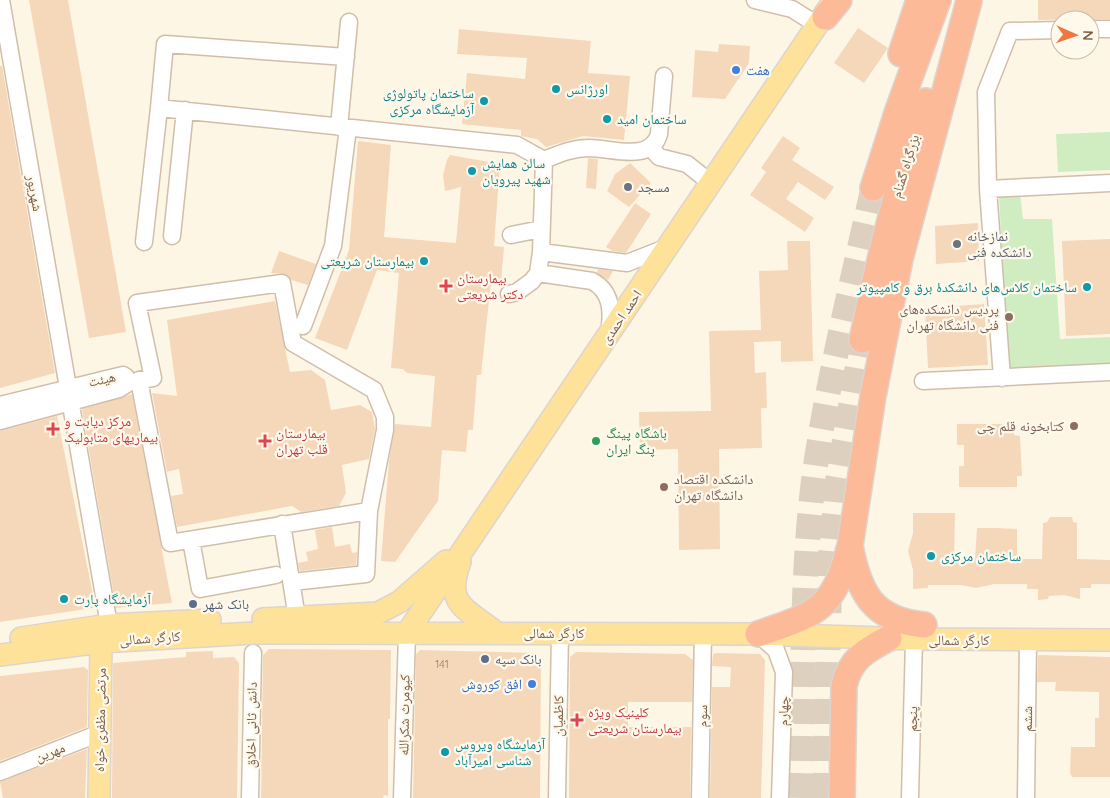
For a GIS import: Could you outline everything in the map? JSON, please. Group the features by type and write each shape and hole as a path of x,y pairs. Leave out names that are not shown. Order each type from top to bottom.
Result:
{"highway":[{"name":"بزرگراه گمنام","path":"919,0 896,72 873,188 898,110 938,0"},
{"name":"بزرگراه گمنام","path":"862,340 884,238 907,158 928,95 970,0"},
{"path":"758,634 791,622 824,605 837,587 850,546 873,396 900,259 970,0"},
{"path":"850,546 855,569 869,600 884,614 906,623 919,632"},
{"path":"842,798 844,686 847,676 861,654 889,638"}],"main road":[{"name":"احمد احمدی","path":"406,633 829,11"},
{"name":"کارگر شمالی","path":"0,641 297,618 372,615 400,602 468,541"},
{"path":"468,541 456,574 453,591 462,605 497,633"},
{"name":"کارگر شمالی","path":"0,655 105,633 703,633 889,638 919,632 1110,626"},
{"name":"کارگر شمالی","path":"919,632 1028,640 1110,640"},
{"name":"مرتضی مظفری خواه","path":"99,798 105,633"}],"street":[{"name":"شهریور","path":"1,0 70,394 105,633"},
{"path":"755,0 792,9 829,11"},
{"path":"303,326 333,246 344,127 349,22"},
{"path":"1002,378 988,188 986,92 1010,30 1050,30"},
{"path":"144,242 165,44 346,57"},
{"path":"544,160 571,149 589,148 640,151 651,148 657,142 659,134 664,76"},
{"path":"159,108 517,145 544,160"},
{"path":"172,236 185,110"},
{"path":"651,148 659,156 687,164 711,183"},
{"path":"509,294 517,292 532,281 538,273 541,252 544,160"},
{"path":"988,188 1110,183"},
{"path":"511,235 541,229"},
{"path":"541,252 627,262 668,248"},
{"path":"538,273 592,281 598,284 608,297 612,315 609,334"},
{"path":"292,582 366,574 368,511 385,430 385,417 374,390 293,343 282,283 137,303 153,378 138,380 170,543 368,511"},
{"path":"923,381 1110,372"},
{"name":"هیئت","path":"0,405 70,394"},
{"path":"0,421 70,394"},
{"path":"282,524 297,618"},
{"path":"191,540 200,589 276,575"},
{"name":"پنجم","path":"910,798 919,632"},
{"name":"کیومرث شکرالله","path":"402,798 406,633"},
{"name":"کاظمیان","path":"557,798 560,633"},
{"name":"سوم","path":"700,798 703,633"},
{"name":"چهارم","path":"758,634 776,650 784,672 780,798"},
{"name":"ششم","path":"1026,798 1028,640"},
{"name":"دانش ثانی اخلاق","path":"250,798 253,653"},
{"name":"مهرین","path":"0,772 100,733"}],"green space":[{"path":"1110,132 1110,170 1058,172 1056,134"},
{"path":"1020,193 1023,219 1052,219 1060,339 1110,337 1110,367 1008,373 999,194"}],"building":[{"path":"29,0 68,0 126,332 89,338"},
{"path":"1038,0 1110,0 1110,19 1100,19 1100,10 1050,10 1050,20 1038,20"},
{"path":"858,28 888,48 864,83 834,63"},
{"path":"459,29 591,41 588,73 630,76 624,140 583,136 546,147 537,139 521,136 521,130 462,124 467,73 525,79 527,58 457,54"},
{"path":"719,44 750,46 749,63 725,99 692,97 695,50 718,52"},
{"path":"0,66 2,66 55,373 0,388"},
{"path":"783,136 800,148 792,160 834,187 825,200 798,182 786,199 814,218 805,232 750,195 766,172 761,168"},
{"name":"بیمارستان شریعتی","path":"358,141 391,145 384,237 456,243 461,187 445,191 443,175 447,160 450,155 500,164 494,246 504,247 501,282 491,282 481,375 477,375 473,430 468,430 466,452 442,450 438,501 395,562 381,561 389,461 395,424 431,427 435,376 407,373 403,369 391,368 399,273 377,270 347,350 315,338 349,250"},
{"path":"588,158 598,159 596,189 586,188"},
{"name":"مسجد","path":"630,163 651,183 629,207 607,191 615,174"},
{"path":"635,203 651,214 626,253 613,251 606,247"},
{"name":"نمازخانه دانشکده فنی","path":"978,223 979,261 936,264 935,226"},
{"name":"ساختمان کلاس‌های دانشکدهٔ برق و کامپیوتر","path":"1110,239 1110,334 1066,336 1062,241"},
{"path":"787,241 810,241 813,361 781,362 781,341 754,342 755,373 766,372 767,408 761,408 762,448 719,449 720,549 679,550 678,449 640,450 639,412 711,411 709,331 761,330 759,271 788,270"},
{"path":"279,251 316,264 308,285 291,280 285,274 271,273"},
{"path":"598,269 613,271 608,280 597,273"},
{"path":"275,301 290,372 311,370 325,380 331,410 360,405 372,412 375,429 369,459 342,465 346,493 339,506 301,512 292,506 177,527 171,496 183,494 179,469 167,472 152,393 177,396 167,320"},
{"path":"984,304 988,365 928,368 925,308"},
{"path":"132,394 172,603 116,608 82,409"},
{"path":"57,416 95,605 93,608 0,622 0,431"},
{"path":"957,424 1015,424 1014,435 1020,436 1022,476 1017,476 1017,487 959,487 959,466 964,466 964,445 957,445"},
{"name":"ساختمان مرکزی","path":"913,513 955,513 954,560 975,560 977,528 1017,529 1017,559 1042,559 1043,523 1047,522 1050,517 1072,517 1073,522 1077,523 1077,559 1110,560 1110,584 1091,584 1091,588 1080,588 1080,599 1064,595 1049,596 1048,599 1038,600 1038,589 1027,589 1027,584 994,584 976,588 961,585 928,585 928,588 913,589 913,570 908,551 913,533"},
{"path":"332,527 335,547 350,544 352,553 357,552 356,565 300,571 298,563 308,561 306,552 318,549 315,530"},
{"path":"269,649 391,650 390,719 388,719 388,796 384,795 383,798 261,798 263,655"},
{"path":"420,650 534,653 541,660 540,798 413,798 416,654"},
{"path":"213,651 213,658 234,657 239,663 237,798 112,798 113,663 186,657 186,652"},
{"path":"576,652 685,654 693,660 692,702 628,702 628,727 691,727 690,798 569,798 570,657"},
{"path":"715,653 760,654 765,660 761,798 710,798 712,687 730,687 731,667 712,666"},
{"path":"1038,655 1110,657 1110,777 1072,777 1070,773 1071,747 1095,747 1095,718 1099,718 1099,692 1055,691 1056,682 1037,682"},
{"path":"84,667 88,670 87,727 0,761 0,676"},
{"path":"87,749 85,798 3,798 0,782"}],"tunnel":[{"path":"800,798 805,588 807,546 816,462 842,325 873,188"},
{"path":"825,798 830,560 838,478 862,340"}],"place":[{"name":"هفت","path":"736,70"},
{"name":"اورژانس","path":"556,89"},
{"name":"ساختمان پاتولوژی آزمایشگاه مرکزی","path":"484,101"},
{"name":"ساختمان امید","path":"607,119"},
{"name":"سالن همایش شهید پیرویان","path":"472,171"},
{"name":"مسجد","path":"628,187"},
{"name":"نمازخانه دانشکده فنی","path":"957,244"},
{"name":"بیمارستان شریعتی","path":"424,261"},
{"name":"بیمارستان دکتر شریعتی","path":"446,286"},
{"name":"ساختمان کلاس‌های دانشکدهٔ برق و کامپیوتر","path":"1087,287"},
{"name":"پردیس دانشکده‌های فنی دانشگاه تهران","path":"1009,317"},
{"name":"کتابخونه قلم چی","path":"1074,426"},
{"name":"مرکز دیابت و بیماریهای متابولیک","path":"53,429"},
{"name":"بیمارستان قلب تهران","path":"265,441"},
{"name":"باشگاه پینگ پنگ ایران","path":"596,441"},
{"name":"دانشکده اقتصاد دانشگاه تهران","path":"664,487"},
{"name":"ساختمان مرکزی","path":"931,556"},
{"name":"آزمایشگاه پارت","path":"64,599"},
{"name":"بانک شهر","path":"193,604"},
{"name":"بانک سپه","path":"485,659"},
{"name":"افق کوروش","path":"532,684"},
{"name":"کلینیک ویژه بیمارستان شریعتی","path":"577,720"},
{"name":"آزمایشگاه ویروس شناسی امیرآباد","path":"445,752"}]}
